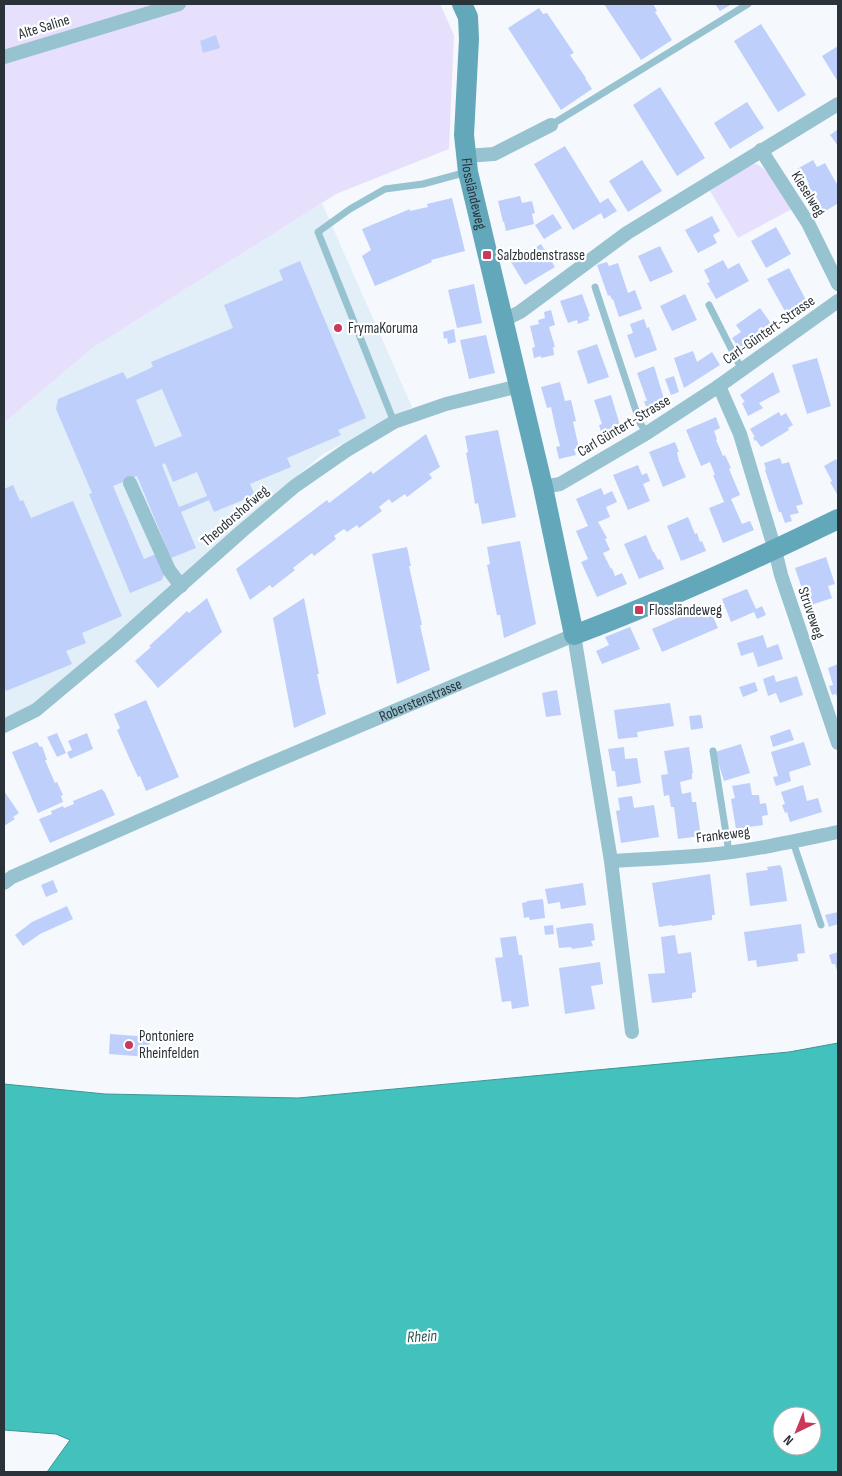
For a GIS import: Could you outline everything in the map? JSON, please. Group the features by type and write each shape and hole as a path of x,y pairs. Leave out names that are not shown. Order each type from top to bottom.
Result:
{"street":[{"name":"Alte Saline","path":"4,56 179,4"},
{"name":"Flossländeweg","path":"462,4 468,17 464,135 467,164 478,221 504,320 520,386 527,426 543,487 574,635 611,861 632,1032"},
{"path":"504,320 520,312 627,233 838,104"},
{"path":"467,164 494,154 551,125"},
{"name":"Kieselweg","path":"761,150 808,223 838,284"},
{"name":"Carl-Güntert-Strasse","path":"719,386 838,301"},
{"name":"Theodorshofweg","path":"4,726 36,710 116,643 295,486 347,450 394,422 446,404 520,386"},
{"name":"Carl Güntert-Strasse","path":"543,487 560,484 647,433 719,386"},
{"name":"Struveweg","path":"719,386 740,434 776,550 781,575 838,743"},
{"path":"130,483 169,570 181,586"},
{"name":"Roberstenstrasse","path":"4,883 12,877 246,774 574,635 608,623 776,550 838,519"},
{"name":"Frankeweg","path":"611,861 706,855 793,842 838,832"}],"lane":[{"path":"551,125 748,4"},
{"path":"394,422 318,232 350,209 385,189 423,184 467,164"},
{"path":"595,287 640,423 647,433"},
{"path":"709,305 742,370"},
{"path":"713,751 729,852"},
{"path":"793,842 821,925"}],"shaded area":[{"path":"4,4 440,4 454,35 449,149 336,194 91,349 4,423"},
{"path":"756,164 762,167 772,178 792,209 738,238 710,191 749,165"},
{"path":"322,203 412,407 323,454 244,521 139,623 37,702 4,718 4,423 91,349"}],"water":[{"name":"Rhein","path":"838,1043 838,1472 47,1472 70,1440 56,1434 4,1430 4,1084 105,1094 298,1098 789,1052"}],"building":[{"path":"604,4 653,4 657,11 655,12 672,40 641,60"},
{"path":"715,4 732,4 720,11"},
{"path":"539,8 543,14 547,13 574,53 570,55 592,89 561,110 508,28"},
{"path":"761,24 806,95 778,112 734,41"},
{"path":"216,35 220,48 203,53 200,41"},
{"path":"838,46 838,82 822,56"},
{"path":"660,87 705,158 677,176 633,105"},
{"path":"747,102 764,128 730,149 714,123"},
{"path":"838,129 838,146 830,135"},
{"path":"565,146 600,203 608,198 617,211 604,219 601,213 573,230 534,164"},
{"path":"642,160 662,191 628,212 609,181"},
{"path":"813,160 817,167 825,163 838,186 838,206 837,204 822,213 817,204 820,203 807,185 809,184 805,176 802,178 797,169"},
{"path":"520,196 522,203 532,201 535,213 532,214 534,224 506,231 498,201"},
{"path":"452,198 465,251 431,260 432,262 375,286 362,256 371,250 362,229 410,209 410,211 428,207 427,204"},
{"path":"553,214 562,228 544,239 535,225"},
{"path":"712,216 720,231 713,235 717,243 698,253 685,230"},
{"path":"776,227 791,254 766,268 751,241"},
{"path":"541,244 555,267 525,285 511,262"},
{"path":"660,246 673,272 650,282 638,256"},
{"path":"723,260 728,269 739,263 749,281 716,299 707,283 710,282 704,270"},
{"path":"300,261 366,418 338,430 341,435 287,458 291,467 250,484 255,495 214,512 209,500 181,512 196,548 171,558 137,476 113,486 144,559 156,554 164,574 162,580 130,593 89,494 92,493 56,409 58,399 123,372 127,379 153,367 151,362 233,328 224,305 283,280 279,270","holes":["162,389 182,436 155,447 136,400","165,463 173,482 197,472 207,496 179,507 162,465"]},
{"path":"607,262 609,266 618,263 628,293 635,290 642,309 619,317 613,299 610,295 608,296 597,265"},
{"path":"789,268 807,302 786,313 767,279"},
{"path":"474,284 482,323 457,328 448,290"},
{"path":"582,294 590,316 588,317 589,320 578,324 577,320 568,323 560,301"},
{"path":"685,294 697,320 672,331 660,306"},
{"path":"760,308 772,325 739,348 732,338 741,332 736,325"},
{"path":"551,310 555,325 549,327 555,347 553,347 554,355 534,358 532,348 535,347 530,326 539,324 538,320 545,318 544,312"},
{"path":"644,319 647,328 649,327 657,350 635,358 627,335 633,333 630,324"},
{"path":"454,329 456,342 448,344 447,338 444,339 443,332"},
{"path":"486,335 495,373 469,379 460,340"},
{"path":"597,344 609,377 588,384 577,351"},
{"path":"693,351 697,362 712,352 720,365 684,388 674,358"},
{"path":"817,358 831,406 807,414 792,365"},
{"path":"654,366 664,399 646,407 644,401 647,401 637,373"},
{"path":"773,372 780,392 759,403 763,408 748,416 742,403 745,402 740,395"},
{"path":"674,376 679,392 671,395 665,379"},
{"path":"560,382 565,401 571,400 576,421 573,422 579,448 574,449 576,455 559,459 556,447 560,446 551,407 547,408 541,387"},
{"path":"611,395 621,429 602,435 599,425 602,424 594,400"},
{"path":"779,412 781,416 786,413 793,425 788,428 789,430 761,447 755,441 753,437 755,437 750,429"},
{"path":"716,417 720,428 714,431 716,440 731,468 729,469 740,495 731,499 742,524 750,521 754,530 723,543 709,508 724,502 710,462 701,466 686,430"},
{"path":"498,430 516,517 482,524 478,503 475,504 465,436"},
{"path":"426,434 440,467 429,474 432,478 407,497 405,494 392,503 389,499 379,507 382,511 359,528 357,525 347,532 344,529 334,536 336,539 314,556 312,553 293,568 295,570 272,588 270,585 250,600 236,569 327,500 329,503 371,471 373,474"},
{"path":"675,442 679,452 677,452 679,461 686,477 663,487 649,452"},
{"path":"780,458 782,464 789,462 803,504 796,506 799,513 790,515 792,521 785,523 781,512 779,512 764,463"},
{"path":"836,459 838,463 838,494 830,482 832,481 824,466"},
{"path":"638,465 642,475 647,473 650,481 643,484 650,501 628,510 613,475"},
{"path":"13,485 20,501 23,500 31,518 73,501 122,616 82,633 86,643 66,651 72,664 6,691 4,687 4,489"},
{"path":"601,488 604,495 612,491 617,502 606,507 610,517 598,522 607,538 605,539 610,550 603,553 615,576 622,573 627,584 597,597 581,562 588,559 576,531 588,526 576,499"},
{"path":"688,517 695,534 697,533 706,551 681,561 667,526"},
{"path":"646,535 653,552 658,560 660,559 664,569 639,579 624,544"},
{"path":"520,541 536,624 504,638 500,615 497,615 487,565 490,564 487,547"},
{"path":"407,547 411,566 409,566 422,625 420,625 430,670 397,684 372,554"},
{"path":"826,557 835,584 828,586 832,598 808,606 795,568"},
{"path":"747,589 756,609 762,606 766,615 757,619 754,612 731,622 722,599"},
{"path":"207,598 222,632 158,688 135,661 187,611 189,613"},
{"path":"304,598 326,714 294,728 273,618"},
{"path":"703,607 706,614 711,612 718,628 662,652 652,629"},
{"path":"630,627 640,649 602,664 596,651 609,645 605,637"},
{"path":"763,635 767,648 778,644 783,659 758,667 753,652 741,656 737,643"},
{"path":"838,664 838,700 836,694 832,695 829,686 833,685 828,668"},
{"path":"774,675 776,682 797,676 803,695 780,703 776,693 768,696 763,679"},
{"path":"755,682 758,691 743,697 739,687"},
{"path":"557,690 561,715 546,717 542,693"},
{"path":"146,700 179,777 146,791 117,730 120,728 114,714"},
{"path":"670,703 674,726 637,732 638,737 618,739 614,710"},
{"path":"701,715 703,728 691,730 689,716"},
{"path":"790,729 794,740 773,747 770,736"},
{"path":"57,733 66,753 57,757 47,737"},
{"path":"87,733 93,749 70,759 67,752 72,750 68,741"},
{"path":"37,742 40,747 42,746 47,760 45,760 55,783 57,782 63,795 61,796 63,802 38,813 12,752"},
{"path":"804,742 811,765 789,772 791,781 776,786 773,777 778,776 771,752"},
{"path":"741,744 750,773 724,781 715,752"},
{"path":"624,747 625,759 637,758 641,783 617,787 615,771 612,771 608,749"},
{"path":"689,747 693,773 692,779 680,782 682,794 691,792 692,802 696,802 701,836 678,839 674,807 671,807 669,795 664,796 661,775 668,774 664,751"},
{"path":"750,783 752,795 759,795 760,804 766,803 768,815 762,816 763,825 736,829 731,799 735,798 732,786"},
{"path":"803,785 807,801 818,798 822,812 790,822 787,812 785,813 782,805 785,804 781,792"},
{"path":"102,789 115,815 50,843 39,819 52,814 51,811 74,804 73,801"},
{"path":"4,791 19,813 13,817 15,819 4,826"},
{"path":"632,796 634,808 654,805 659,837 621,843 616,811 620,810 618,798"},
{"path":"780,865 787,901 750,906 746,873 768,870 767,867"},
{"path":"710,874 715,915 712,915 712,920 659,927 652,883"},
{"path":"53,880 58,892 46,897 41,885"},
{"path":"583,883 586,905 561,909 560,902 548,904 545,889"},
{"path":"543,899 545,918 530,920 529,917 524,918 522,903"},
{"path":"67,906 73,919 40,934 23,946 15,935 32,922"},
{"path":"838,912 838,924 829,927 825,915"},
{"path":"593,924 595,940 591,941 593,946 572,949 571,947 559,948 556,928"},
{"path":"801,924 805,953 797,954 798,961 757,967 756,960 748,961 744,932"},
{"path":"553,925 554,934 545,935 544,926"},
{"path":"675,935 678,954 691,952 696,992 692,993 692,998 652,1003 648,974 665,973 661,937"},
{"path":"516,936 519,955 522,955 529,1006 512,1009 511,1001 502,1002 495,958 503,957 500,938"},
{"path":"838,952 838,974 835,964 832,964 829,955"},
{"path":"600,962 603,984 591,986 595,1009 565,1014 559,968"},
{"name":"Pontoniere Rheinfelden","path":"110,1034 150,1037 148,1057 109,1054"}],"place":[{"name":"Salzbodenstrasse","path":"487,255"},
{"name":"FrymaKoruma","path":"338,328"},
{"name":"Flossländeweg","path":"639,610"},
{"name":"Pontoniere Rheinfelden","path":"129,1045"}]}
